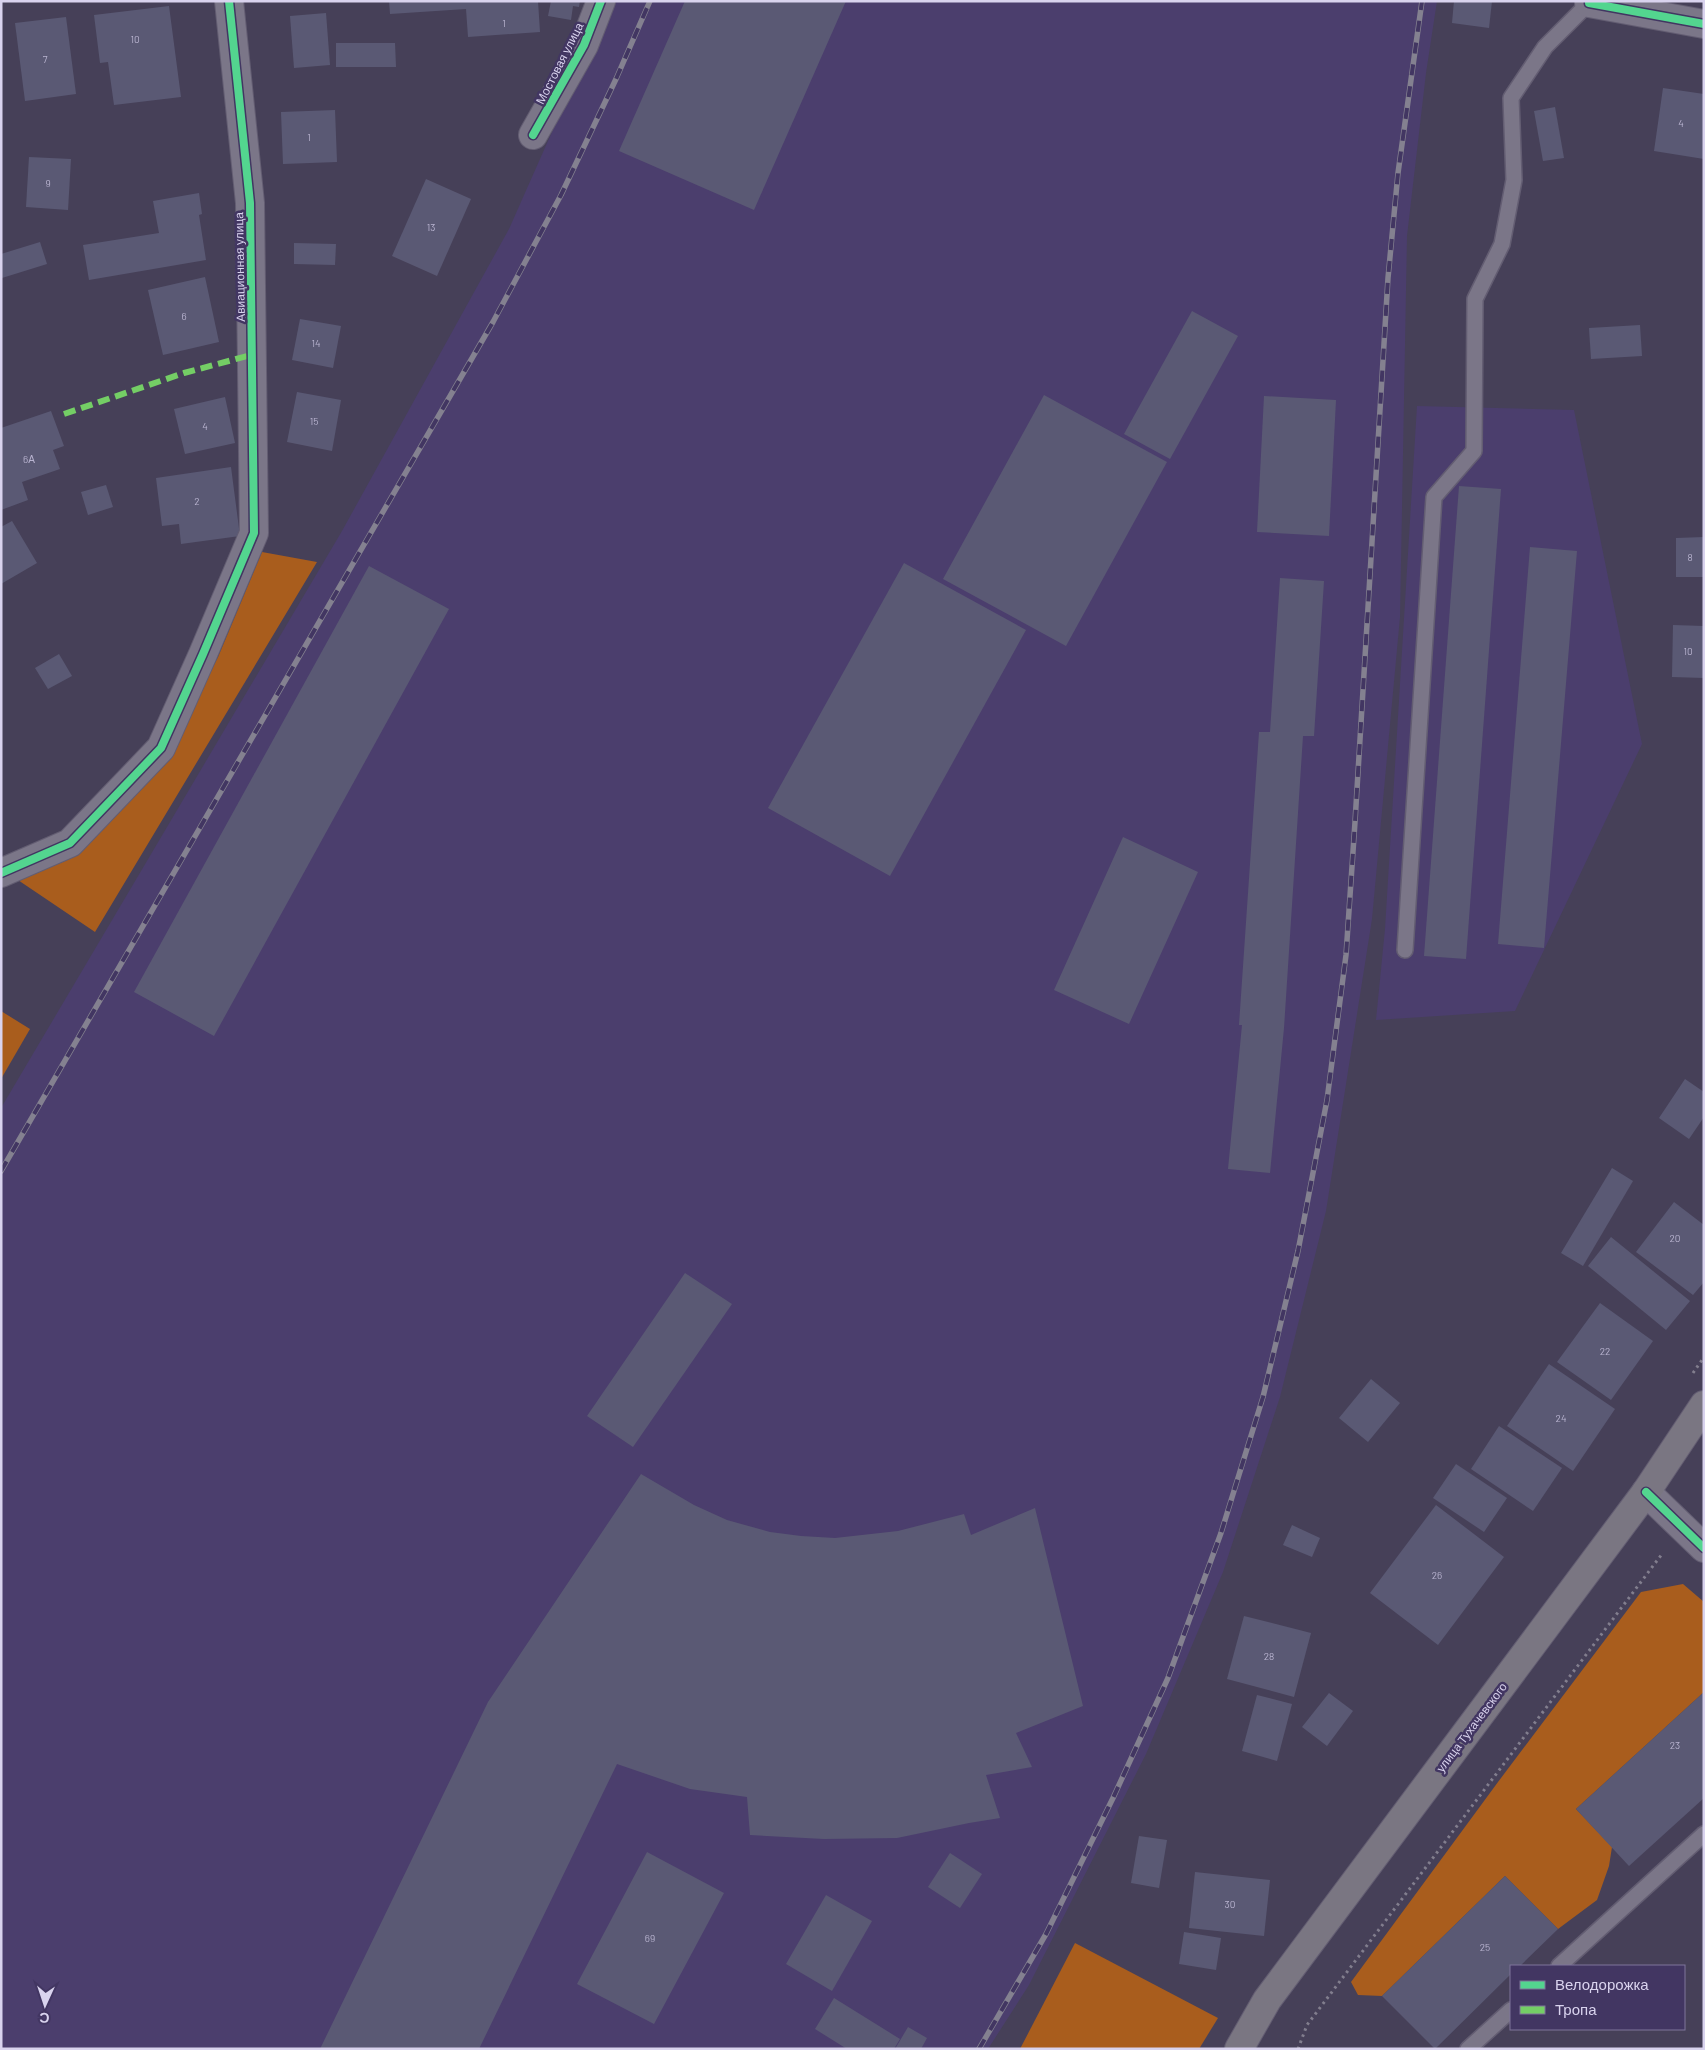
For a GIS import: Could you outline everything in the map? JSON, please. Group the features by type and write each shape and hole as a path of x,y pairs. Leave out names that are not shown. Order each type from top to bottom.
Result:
{"main road":[{"name":"улица Тухачевского","path":"1239,2049 1268,2000 1646,1492 1704,1405"}],"street":[{"name":"Авиационная улица","path":"1,873 70,843 161,748 204,654 254,533 250,203 229,1"},
{"name":"Мостовая улица","path":"534,134 584,45 601,1"},
{"path":"1589,2 1704,24"},
{"path":"1646,1492 1704,1548"}],"lane":[{"path":"1405,950 1434,496 1474,451 1475,298 1502,244 1514,180 1511,98 1545,48 1589,2"},
{"path":"1560,1965 1704,1834"},
{"path":"1468,2049 1510,2011"}],"path":[{"path":"1298,2049 1307,2025 1682,1527"}],"shaded area":[{"path":"610,1 1437,1 1426,73 1407,236 1400,617 1372,919 1326,1211 1280,1397 1223,1572 1146,1754 1029,1985 988,2049 1,2049 1,1108 342,531 509,229"},
{"path":"1417,406 1574,410 1642,744 1515,1011 1376,1020 1385,929"},
{"path":"262,552 317,562 95,932 12,876 170,752 218,657"},
{"path":"1,1011 30,1029 1,1079"},
{"path":"1683,1584 1704,1602 1704,1692 1576,1809 1612,1847 1609,1866 1597,1900 1558,1929 1505,1876 1382,1996 1358,1995 1351,1982 1641,1592"},
{"path":"1075,1943 1218,2018 1199,2049 1020,2049"}],"building":[{"path":"389,1 538,1 540,32 468,37 466,9 390,14"},
{"path":"551,1 580,1 579,7 573,6 571,20 548,16"},
{"path":"685,1 846,1 754,210 619,151"},
{"path":"1454,1 1492,1 1489,28 1452,23"},
{"path":"169,6 181,97 114,105 108,62 100,63 94,15"},
{"path":"326,13 330,65 294,68 290,16"},
{"path":"66,17 76,94 25,101 15,23"},
{"path":"336,43 395,43 396,67 336,67"},
{"path":"1663,88 1704,94 1704,159 1654,151"},
{"path":"1555,107 1564,158 1543,161 1534,111"},
{"path":"335,110 337,162 283,164 281,112"},
{"path":"29,157 71,159 68,210 26,207"},
{"path":"426,179 471,199 437,276 392,256"},
{"path":"199,193 202,214 199,215 206,260 89,280 83,245 159,233 153,201"},
{"path":"40,242 47,264 2,278 1,254"},
{"path":"294,243 336,244 335,265 294,264"},
{"path":"205,277 219,342 163,355 148,290"},
{"path":"1192,311 1238,336 1170,459 1124,434"},
{"path":"300,319 341,326 333,368 292,360"},
{"path":"1640,325 1642,356 1591,359 1589,328"},
{"path":"297,392 341,400 332,451 287,442"},
{"path":"1044,395 1167,462 1066,646 943,579"},
{"path":"1264,396 1336,400 1329,536 1257,532"},
{"path":"225,397 235,443 185,454 174,409"},
{"path":"51,411 64,446 53,450 60,469 22,482 28,500 1,510 1,428"},
{"path":"231,467 240,536 181,544 179,524 162,526 156,478"},
{"path":"106,485 113,507 88,515 81,492"},
{"path":"1459,486 1501,489 1466,959 1424,956"},
{"path":"12,521 37,563 1,584 1,527"},
{"path":"1704,537 1704,577 1676,577 1676,538"},
{"path":"1530,547 1577,551 1544,948 1498,944"},
{"path":"904,563 1026,630 890,876 768,808"},
{"path":"369,566 449,609 214,1036 134,992"},
{"path":"1280,578 1324,581 1314,736 1303,736 1284,1028 1270,1173 1228,1169 1242,1025 1239,1025 1259,732 1270,732"},
{"path":"1673,625 1704,626 1704,678 1672,677"},
{"path":"59,654 72,676 48,689 35,668"},
{"path":"1123,837 1198,872 1129,1024 1054,990"},
{"path":"1685,1079 1704,1092 1704,1117 1689,1139 1659,1118"},
{"path":"1612,1168 1633,1181 1583,1266 1561,1253"},
{"path":"1674,1202 1704,1225 1704,1282 1693,1295 1636,1252"},
{"path":"1611,1237 1690,1301 1666,1330 1588,1266"},
{"path":"685,1273 732,1304 633,1447 587,1416"},
{"path":"1600,1303 1653,1341 1611,1400 1557,1362"},
{"path":"1549,1364 1615,1409 1573,1471 1507,1426"},
{"path":"1371,1379 1400,1403 1368,1442 1339,1418"},
{"path":"1499,1426 1562,1468 1533,1511 1471,1469"},
{"path":"1456,1464 1507,1498 1484,1532 1433,1498"},
{"path":"641,1474 694,1505 727,1520 770,1532 801,1536 835,1538 898,1531 964,1514 971,1535 1035,1508 1083,1706 1016,1733 1032,1767 986,1775 1000,1818 897,1838 824,1839 750,1835 747,1797 690,1789 617,1764 479,2049 320,2049 488,1702"},
{"path":"1436,1505 1504,1557 1438,1645 1370,1593"},
{"path":"1292,1525 1320,1538 1312,1557 1283,1545"},
{"path":"1244,1616 1311,1633 1294,1697 1227,1679"},
{"path":"1704,1692 1704,1798 1629,1866 1576,1809"},
{"path":"1329,1693 1353,1711 1327,1746 1302,1727"},
{"path":"1257,1695 1292,1704 1277,1761 1242,1751"},
{"path":"1139,1836 1167,1840 1159,1888 1131,1883"},
{"path":"647,1852 724,1893 654,2024 577,1984"},
{"path":"950,1853 982,1874 960,1908 928,1887"},
{"path":"1195,1872 1270,1880 1264,1936 1189,1928"},
{"path":"1505,1876 1558,1929 1521,1965 1510,1965 1510,1975 1435,2049 1382,1996"},
{"path":"826,1895 872,1921 832,1991 786,1964"},
{"path":"1184,1932 1221,1938 1216,1970 1179,1964"},
{"path":"834,1998 900,2039 894,2049 847,2049 815,2029"},
{"path":"908,2027 927,2038 921,2049 895,2049"}],"railway":[{"path":"1,1171 493,322 561,195 616,79 650,1"},
{"path":"979,2049 1046,1934 1113,1798 1168,1678 1221,1533 1263,1397 1298,1251 1327,1100 1346,955 1388,278 1398,173 1422,1"}],"marked path":[{"path":"64,414 184,373 251,355"}],"cycle path":[{"path":"1,873 70,843 161,748 254,533 250,203 229,1"},
{"path":"533,135 584,45 601,1"},
{"path":"1589,1 1589,3 1704,24"},
{"path":"1646,1492 1704,1548"}]}
